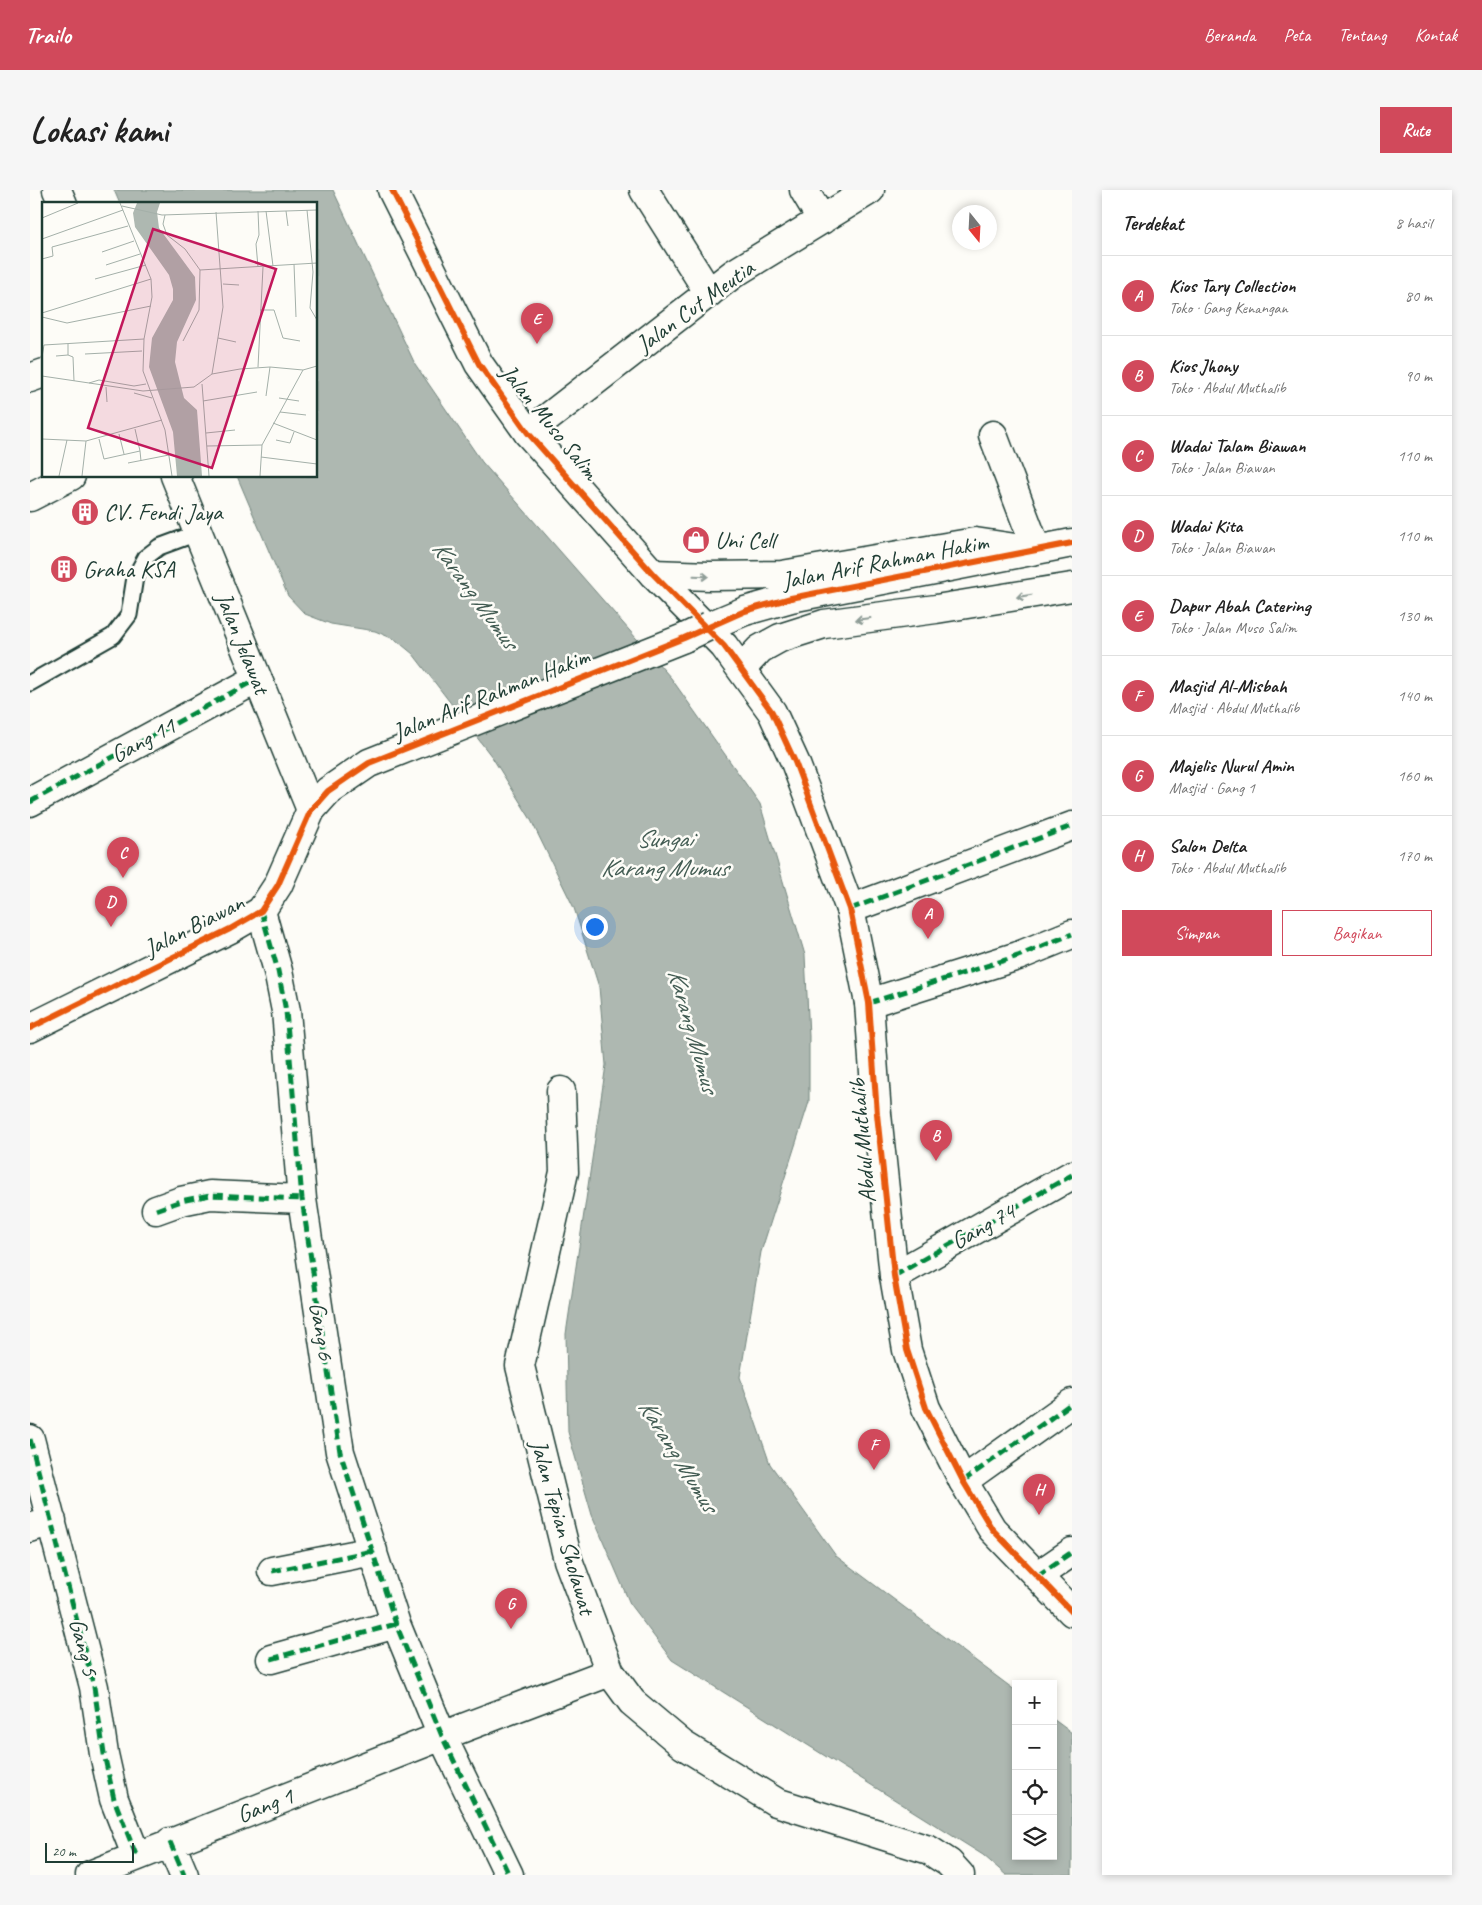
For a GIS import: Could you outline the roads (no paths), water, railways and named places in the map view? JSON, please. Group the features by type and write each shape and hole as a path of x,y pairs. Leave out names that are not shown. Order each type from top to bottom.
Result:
{"street":[{"path":"57,190 62,202"},
{"name":"Jalan Muso Salim","path":"392,190 479,364 528,433 653,574 716,636"},
{"path":"644,190 709,293"},
{"path":"804,190 822,220"},
{"name":"Jalan Cut Meutia","path":"528,433 733,274 870,190"},
{"path":"30,378 42,374"},
{"path":"653,574 710,576 782,574 975,542 1032,549 993,435"},
{"path":"30,497 67,478"},
{"name":"Jalan Jelawat","path":"176,478 311,810"},
{"name":"Jalan Arif Rahman Hakim","path":"368,763 684,638 716,636 745,611 791,598 996,559 1032,549 1072,543"},
{"path":"742,668 760,649 780,638 824,624 936,610 1072,587"},
{"name":"Abdul Muthalib","path":"716,636 742,668 772,712 791,754 850,909 869,1003 877,1114 894,1276 907,1350 926,1408 963,1481 992,1529 1072,1612"},
{"name":"Gang 11","path":"30,802 257,679"},
{"name":"Jalan Biawan","path":"30,1028 222,934 261,912 278,885 311,810 328,791 368,763"},
{"path":"850,909 1072,826"},
{"name":"Gang 6","path":"261,912 278,971 286,1011 302,1199 340,1452 396,1624 442,1736"},
{"path":"869,1003 1018,956 1072,934"},
{"name":"Jalan Tepian Sholawat","path":"561,1091 564,1172 520,1366 568,1560 610,1672 632,1702 683,1745 734,1778 776,1802 929,1850 949,1863 960,1875"},
{"name":"Gang 74","path":"894,1276 1072,1175"},
{"path":"156,1210 181,1201 210,1195 302,1199"},
{"path":"963,1481 1072,1404"},
{"name":"Gang 5","path":"30,1439 41,1525 94,1687 104,1754 114,1799 136,1855"},
{"path":"272,1571 373,1551"},
{"path":"1037,1576 1072,1552"},
{"path":"271,1659 396,1624"},
{"name":"Gang 1","path":"90,1875 136,1855 610,1672"},
{"path":"442,1736 509,1875"},
{"path":"170,1842 184,1875"}],"lane":[{"path":"30,684 113,636 129,615 135,577 146,557 159,547 197,533"}],"water":[{"name":"Sungai Karang Mumus","path":"114,190 333,190 415,364 482,462 671,678 760,804 805,955 809,1036 809,1102 761,1252 740,1377 770,1464 836,1556 1012,1688 1012,1860 1057,1860 1057,1722 1072,1733 1072,1875 1006,1875 983,1855 672,1660 631,1606 592,1515 568,1432 566,1334 606,1065 599,987 574,908 530,818 492,757 413,654 396,640 375,631 331,624 305,614 288,596 238,478 318,478 318,202 119,202"}],"place":[{"name":"Dapur Abah Catering","path":"537,344"},
{"name":"CV. Fendi Jaya","path":"85,512"},
{"name":"Uni Cell","path":"696,540"},
{"name":"Graha KSA","path":"64,569"},
{"name":"Wadai Talam Biawan","path":"123,878"},
{"name":"Wadai Kita","path":"111,927"},
{"name":"Kios Tary Collection","path":"928,939"},
{"name":"Kios Jhony","path":"936,1161"},
{"name":"Masjid Al-Misbah","path":"874,1470"},
{"name":"Salon Delta","path":"1039,1515"},
{"name":"Majelis Nurul Amin","path":"511,1629"}],"water label":[{"name":"Karang Mumus","path":"476,594"},
{"name":"Karang Mumus","path":"694,1030"},
{"name":"Karang Mumus","path":"679,1455"}]}
